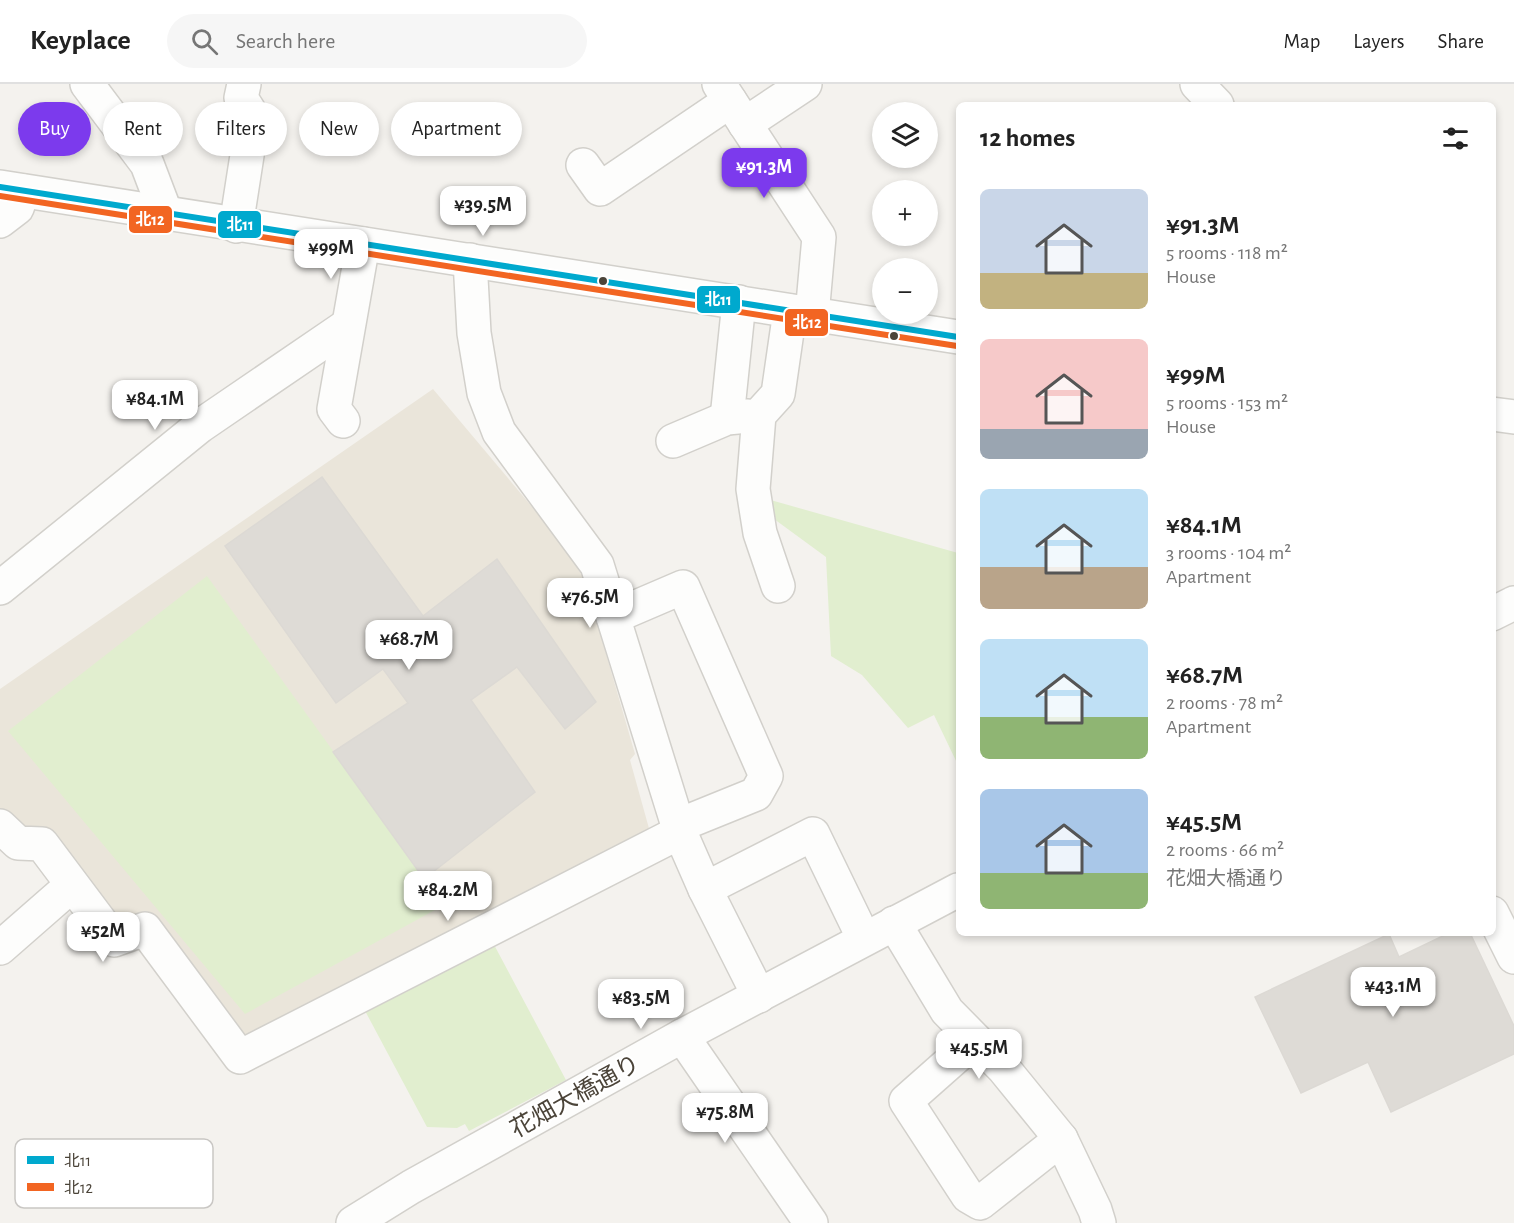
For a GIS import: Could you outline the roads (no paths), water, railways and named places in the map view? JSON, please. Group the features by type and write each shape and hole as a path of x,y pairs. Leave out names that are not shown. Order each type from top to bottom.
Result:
{"street":[{"path":"87,84 147,164 166,214"},
{"path":"236,226 253,117 240,98 244,84"},
{"path":"583,165 600,189 731,103 805,84"},
{"path":"1197,84 1214,102"},
{"path":"673,441 743,417 778,394 819,237 731,103"},
{"path":"0,221 17,207 12,189 236,226 470,260 956,337"},
{"path":"343,421 334,409 363,244"},
{"path":"470,260 474,333 484,393 499,432 597,565 678,829 705,889 759,996"},
{"path":"739,302 743,417 760,533 778,586"},
{"path":"0,588 200,426 348,325"},
{"path":"1496,415 1514,417"},
{"path":"0,826 18,843 42,844 114,940 145,928 240,1057 678,829 756,794 766,776 683,587 613,617"},
{"path":"1496,612 1514,603"},
{"path":"705,889 813,834 864,939"},
{"path":"6,932 72,885"},
{"name":"花畑大橋通り","path":"353,1223 411,1187 682,1036 956,891"},
{"path":"1496,921 1514,957"},
{"path":"894,923 947,1011 1004,1069 1061,1139 1099,1223"},
{"path":"682,1036 811,1223"},
{"path":"975,1040 906,1101 968,1196 970,1209 1061,1139"}]}
